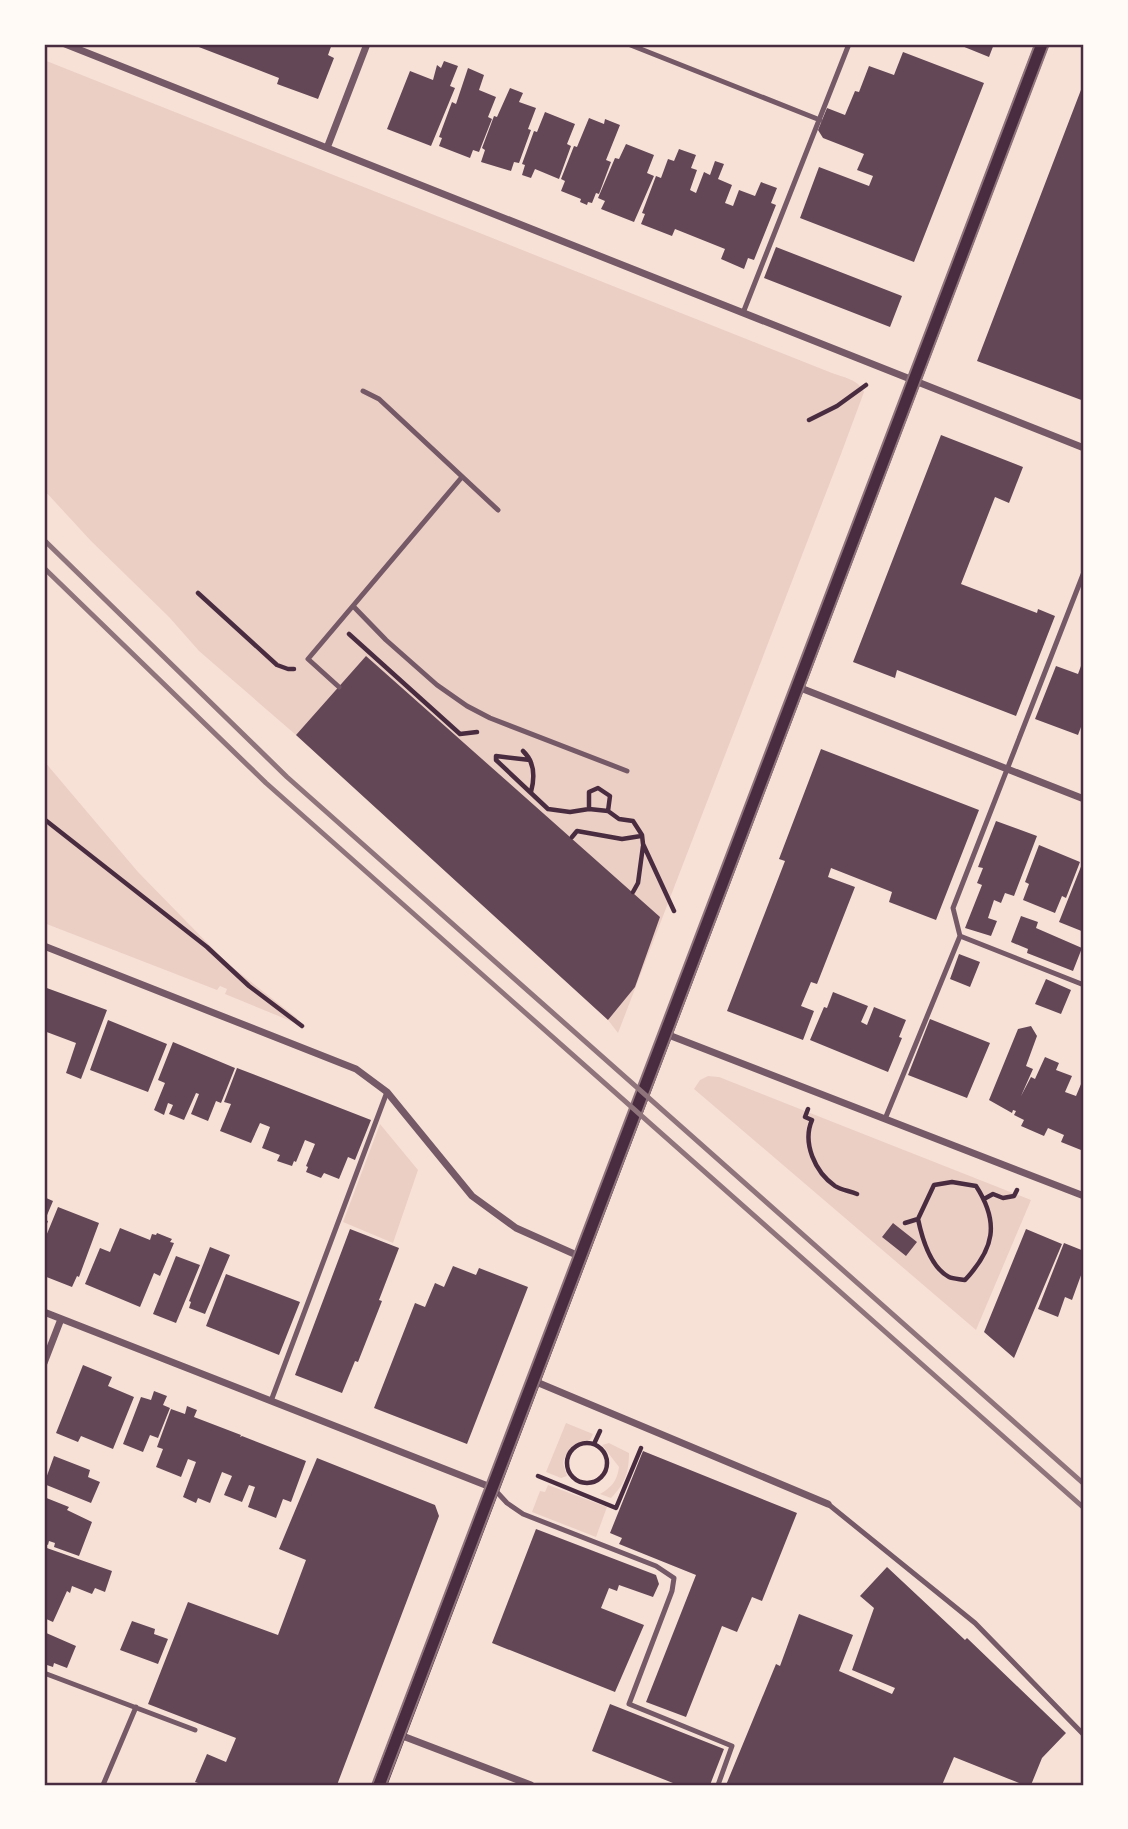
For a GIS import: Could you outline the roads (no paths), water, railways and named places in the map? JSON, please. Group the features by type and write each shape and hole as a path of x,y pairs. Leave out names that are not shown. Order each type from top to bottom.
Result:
{"main road":[{"path":"380,1785 1042,44"}],"street":[{"path":"65,44 1084,448"},
{"path":"327,148 367,44"},
{"path":"797,686 1084,799"},
{"path":"44,946 356,1069 387,1092 472,1196 516,1228 581,1257"},
{"path":"665,1034 1084,1196"},
{"path":"44,1312 493,1488"},
{"path":"44,1363 61,1319"},
{"path":"534,1381 828,1504"},
{"path":"400,1735 531,1785"}],"lane":[{"path":"628,44 820,120"},
{"path":"743,313 849,44"},
{"path":"363,391 379,399 498,510"},
{"path":"339,687 308,659 462,477"},
{"path":"885,1119 960,936 953,908 1084,572"},
{"path":"354,607 426,676 467,706 490,718 627,771"},
{"path":"960,936 1084,985"},
{"path":"271,1401 387,1092"},
{"path":"493,1488 507,1503 523,1514 656,1566 674,1578 673,1591 629,1704 732,1746 718,1785"},
{"path":"828,1504 975,1623 1084,1735"},
{"path":"44,1673 195,1730"},
{"path":"103,1785 136,1707"}],"tram line":[{"path":"372,1785 1035,44"},
{"path":"386,1785 1049,44"}],"railway":[{"path":"44,540 287,777 1084,1484"},
{"path":"44,568 266,783 1084,1508"}]}
